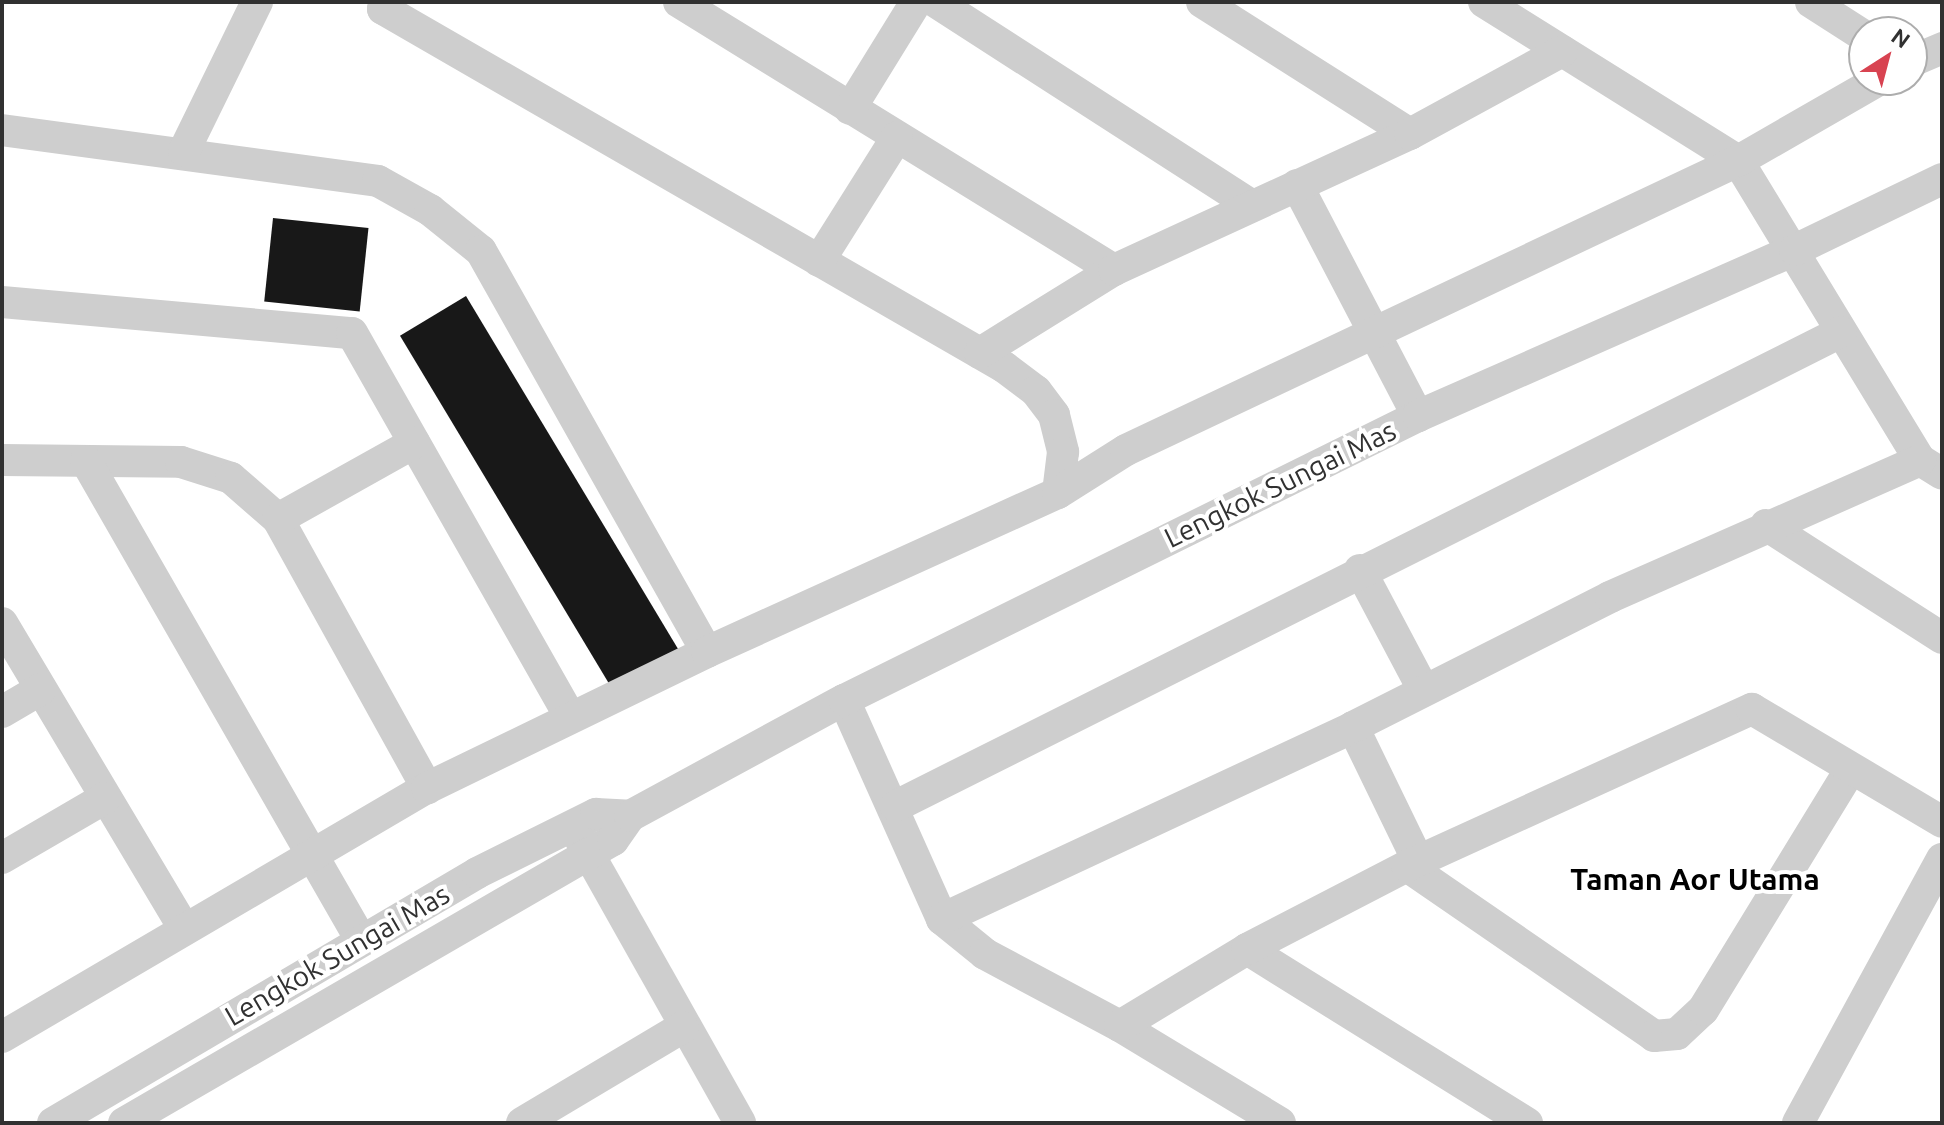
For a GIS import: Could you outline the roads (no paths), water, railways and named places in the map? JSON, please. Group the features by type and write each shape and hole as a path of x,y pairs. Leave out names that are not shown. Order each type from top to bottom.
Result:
{"street":[{"path":"184,151 257,2"},
{"path":"679,2 1114,270"},
{"path":"850,109 916,2"},
{"path":"936,2 980,13 1251,205"},
{"path":"1202,2 1410,134"},
{"path":"942,919 1353,727 1423,689 1766,525 1931,467 1841,332 1795,250 1738,161 1484,2"},
{"path":"1811,2 1848,26"},
{"path":"381,4 980,353 1036,391 1054,415 1063,452 1058,493"},
{"path":"980,353 1114,270 1410,134 1562,51"},
{"path":"2,1037 427,788 570,717 603,706 707,652 1058,493 1126,450 1738,161 1851,96"},
{"path":"2,130 184,151 378,181 430,210 481,251 707,652"},
{"path":"819,261 897,137"},
{"name":"Lengkok Sungai Mas","path":"124,1123 590,854 613,840 630,816 844,700 1418,416 1795,250 1942,179"},
{"path":"1297,185 1378,333 1418,416"},
{"path":"2,302 352,333 570,717"},
{"path":"896,806 1360,570 1841,332"},
{"path":"278,519 414,443"},
{"path":"2,460 181,462 231,478 278,519 427,788"},
{"path":"86,461 361,940"},
{"path":"1766,525 1942,638"},
{"path":"1360,570 1423,689"},
{"path":"2,623 184,928"},
{"path":"2,712 41,689"},
{"path":"844,700 896,806 942,919 985,954 1120,1026 1280,1123"},
{"path":"1120,1026 1247,949 1413,863 1752,709 1942,822"},
{"path":"1353,727 1413,863 1654,1036 1677,1034 1703,1010 1850,770"},
{"path":"2,858 105,798"},
{"name":"Lengkok Sungai Mas","path":"53,1123 361,940 572,826 596,814 630,816"},
{"path":"572,826 740,1123"},
{"path":"1798,1123 1942,859"},
{"path":"1247,949 1527,1123"},
{"path":"522,1123 683,1027"}],"district":[{"name":"Taman Aor Utama","path":"1695,879"}]}
